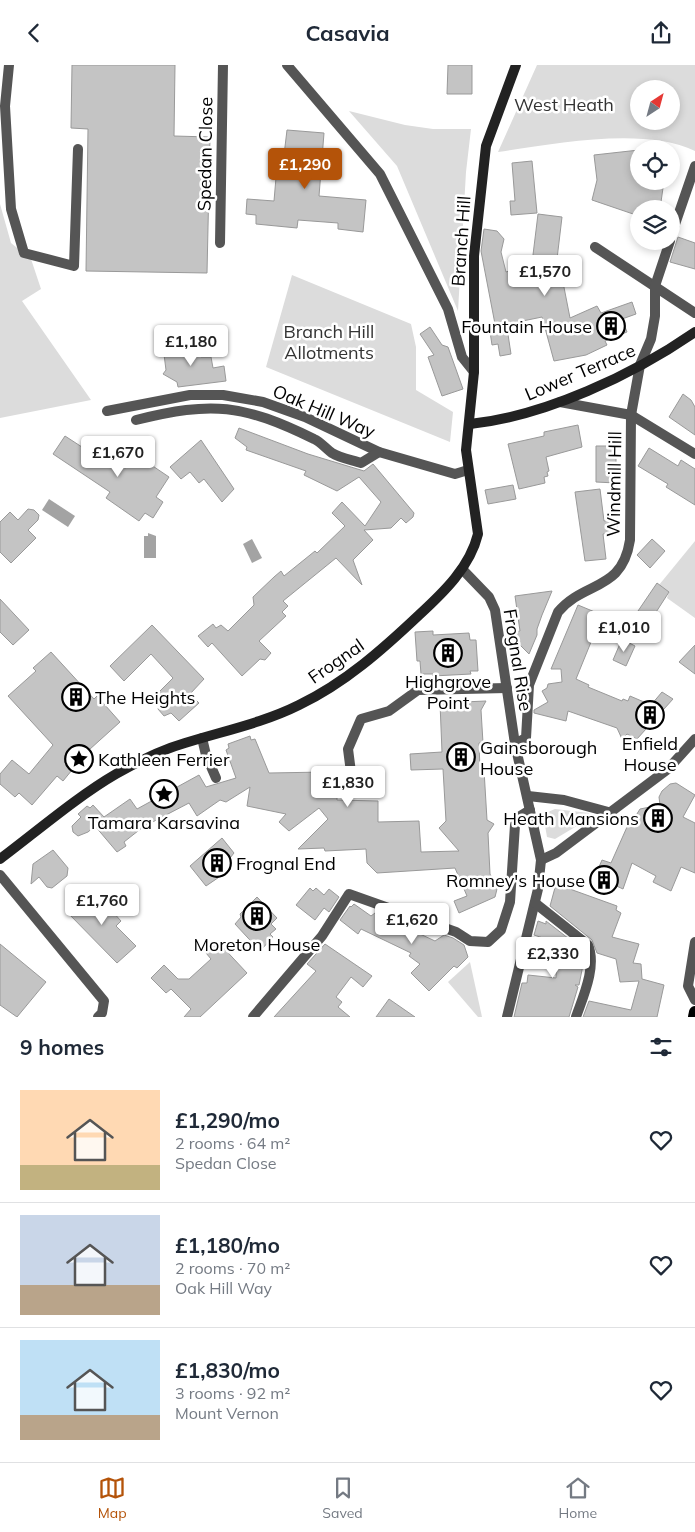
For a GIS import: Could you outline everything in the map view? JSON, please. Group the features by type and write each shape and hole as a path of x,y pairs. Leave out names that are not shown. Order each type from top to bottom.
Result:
{"main road":[{"path":"694,1017 695,1012"}],"street":[{"path":"9,65 5,106 11,209 24,253 74,266 78,149"},
{"name":"Spedan Close","path":"220,243 222,65"},
{"path":"287,65 380,174 448,309 462,357 474,372"},
{"name":"Branch Hill","path":"470,424 474,372 474,255 486,146 516,65"},
{"path":"680,210 695,166"},
{"path":"596,247 695,313"},
{"name":"Windmill Hill","path":"515,744 526,738 530,685 558,612 566,602 612,579 628,555 630,540 631,415 640,365 652,339 655,316 655,286 667,250"},
{"name":"Lower Terrace","path":"470,424 512,417 560,401 640,365 695,332"},
{"name":"Oak Hill Way","path":"107,411 190,395 223,395 263,402 306,417 379,452 456,474 468,470"},
{"path":"560,401 631,415 695,454"},
{"name":"Oak Hill Way","path":"136,420 194,408 224,407 271,419 316,440 334,454 361,463 379,452"},
{"path":"462,569 475,546 478,534 466,450 470,424"},
{"name":"Frognal Rise","path":"462,569 494,605 515,744 541,860"},
{"name":"Frognal","path":"0,859 115,775 157,754 299,705 343,680 383,649 429,605 462,569"},
{"path":"352,780 348,749 361,719 389,711 418,690 507,688"},
{"path":"202,738 206,755 216,779"},
{"path":"507,1017 535,903 541,860 556,853 612,813 668,769 695,739"},
{"path":"528,796 564,800 612,813"},
{"path":"253,1017 322,936 349,894 456,932 470,941 488,942 501,930 510,902 515,825 517,819 530,810"},
{"path":"0,875 104,1001 102,1013 98,1017"},
{"path":"535,903 588,945 591,952 585,990 576,1017"},
{"path":"695,942 688,986 695,1000"}],"green space":[{"name":"West Heath","path":"537,65 695,65 695,151 680,146 680,140 625,138 571,142 498,152"},
{"path":"349,111 405,125 433,129 471,129 466,172 458,311 397,166"},
{"path":"0,204 11,243 31,259 41,289 22,301 91,400 0,418"},
{"name":"Branch Hill Allotments","path":"292,275 411,324 416,347 416,390 453,412 450,442 266,367"},
{"path":"695,541 695,618 667,598 669,592 659,585"},
{"path":"555,809 589,813 590,818 555,839 547,837 543,814"},
{"path":"470,962 482,1017 478,1017 448,982"}],"shaded area":[{"path":"49,499 75,516 68,527 42,510"},
{"path":"148,533 156,536 156,558 144,558 144,536 148,536"},
{"path":"252,539 262,558 252,563 243,544"}],"building":[{"path":"72,65 175,65 174,136 210,137 207,273 86,271 88,129 71,128"},
{"path":"448,65 472,65 472,94 447,94"},
{"path":"287,130 324,133 319,196 366,200 363,232 338,229 338,223 298,220 297,228 256,224 256,215 246,214 247,199 274,201 278,154 284,155"},
{"path":"630,151 630,190 663,190 661,200 630,200 630,213 592,200 597,180 594,155"},
{"path":"532,161 537,213 511,215 510,201 515,201 512,163"},
{"path":"538,214 562,217 557,259 579,258 578,275 561,272 570,318 597,306 601,313 632,302 636,314 622,319 627,332 605,341 607,345 586,355 554,361 542,317 513,323 513,327 507,328 511,354 500,356 498,344 492,345 489,325 495,324 481,251 484,229 497,231 504,239 501,252 506,272 532,263"},
{"path":"680,238 695,243 695,269 670,262 674,250 680,250"},
{"path":"430,327 442,345 448,347 463,389 442,396 428,357 434,355 420,334"},
{"path":"162,339 179,355 183,345 189,345 193,348 199,347 201,357 211,357 213,368 224,366 226,381 178,387 177,382 163,374 166,370"},
{"path":"683,394 691,400 695,407 695,435 669,417"},
{"path":"578,425 582,447 546,457 549,471 547,472 548,476 544,477 545,483 519,489 508,444 544,436 544,432"},
{"path":"239,428 308,454 364,471 373,464 414,513 413,517 406,523 401,518 391,528 364,530 373,540 353,560 362,585 336,558 283,601 288,606 282,612 286,616 259,641 271,653 265,660 260,659 242,676 212,643 208,647 198,636 213,624 216,628 221,625 228,631 254,605 253,597 274,577 281,571 284,576 315,551 317,553 345,526 332,513 342,502 365,526 381,502 359,477 337,491 304,475 306,471 246,450 247,447 235,438"},
{"path":"65,436 85,449 89,444 126,468 135,454 169,477 156,497 163,502 153,518 145,513 139,521 106,498 110,492 53,454"},
{"path":"201,440 234,489 222,502 204,479 199,483 190,472 181,479 170,467"},
{"path":"596,446 616,446 616,483 596,482"},
{"path":"649,448 678,466 681,460 695,469 695,505 666,487 668,484 638,466"},
{"path":"513,485 516,499 488,504 485,490"},
{"path":"600,489 604,521 616,519 618,532 603,534 606,559 585,561 575,492"},
{"path":"28,509 34,510 39,515 38,520 28,530 36,538 11,563 0,552 0,522 10,512 18,520"},
{"path":"652,539 665,551 650,568 637,555"},
{"path":"657,583 669,592 651,620 638,611"},
{"path":"552,591 529,654 508,633 520,631 515,596"},
{"path":"0,599 29,630 13,645 0,632"},
{"path":"578,605 602,615 576,679 589,685 588,687 622,701 623,699 628,701 630,696 651,705 662,692 673,699 637,739 627,734 622,739 617,728 568,711 566,721 534,713 534,710 548,702 542,691 547,688 548,684 562,682 561,669 551,669"},
{"path":"152,625 204,679 190,694 199,703 179,721 171,713 164,716 158,709 161,702 155,696 173,678 151,654 124,681 110,666"},
{"name":"Highgrove Point","path":"433,631 433,635 469,633 470,640 476,640 478,671 470,671 471,674 433,676 433,674 421,674 420,661 417,661 415,632"},
{"path":"622,639 635,646 626,666 613,660"},
{"path":"695,645 695,674 679,662"},
{"path":"51,652 94,699 97,696 120,722 69,768 72,770 63,781 57,776 32,805 19,793 15,797 0,784 0,774 12,760 29,774 53,745 8,696 36,671 33,668"},
{"path":"486,701 481,710 483,743 479,743 480,770 484,770 487,820 494,824 488,833 490,874 497,889 495,897 459,913 454,901 467,896 455,868 377,873 367,863 366,849 325,851 324,848 298,849 328,819 319,808 289,831 279,822 286,814 247,806 250,787 226,802 220,800 197,816 189,803 143,827 124,842 126,846 117,852 95,826 88,832 78,836 73,832 72,826 81,817 78,814 87,806 90,808 93,805 104,817 130,799 137,809 199,775 206,787 236,778 226,750 229,748 228,744 250,736 251,740 255,739 269,773 325,772 325,778 337,778 337,800 378,801 378,822 419,821 421,852 459,851 439,828 446,821 443,769 411,770 410,754 442,752 440,703"},
{"path":"676,783 695,795 683,817 695,823 695,873 681,867 671,891 653,882 656,876 632,863 623,889 595,876 602,860 611,863 631,818 635,817 640,809 660,805 659,797 662,791 670,784"},
{"name":"Frognal End","path":"222,838 234,853 226,863 231,869 206,886 190,866"},
{"path":"53,850 68,868 67,876 52,888 47,887 39,877 31,884 33,864"},
{"path":"556,884 617,906 616,910 621,913 612,937 639,944 633,963 641,964 642,979 664,985 657,1017 583,1017 589,1001 631,1010 639,981 620,982 616,959 597,953 592,940 550,906"},
{"path":"310,888 313,891 316,888 324,895 329,889 339,897 329,912 324,908 315,920 296,905"},
{"path":"93,890 121,921 116,926 136,946 117,963 67,912"},
{"name":"Moreton House","path":"257,897 277,918 271,924 276,929 270,934 273,937 260,951 235,924 241,917 240,914"},
{"path":"354,904 371,916 375,913 435,941 444,935 453,938 464,945 468,957 457,968 454,966 429,991 411,973 420,964 409,956 411,953 361,929 358,934 340,920 350,906"},
{"path":"538,921 546,924 546,921 582,949 584,960 579,985 575,985 578,987 569,1017 514,1017 522,983 527,983 528,975 556,978 557,949 542,945 543,938 534,935"},
{"path":"218,942 247,973 200,1017 184,1017 191,1009 171,989 166,993 151,978 164,965 178,979 189,979 211,959 206,953"},
{"path":"0,944 46,982 17,1017 0,1005"},
{"path":"325,944 372,976 363,987 351,977 336,997 342,1002 338,1007 350,1017 274,1017 316,971 307,964"},
{"path":"389,999 415,1017 376,1017"}],"place":[{"name":"Fountain House","path":"611,326"},
{"name":"Highgrove Point","path":"448,653"},
{"name":"The Heights","path":"76,697"},
{"name":"Enfield House","path":"650,715"},
{"name":"Gainsborough House","path":"461,757"},
{"name":"Kathleen Ferrier","path":"79,759"},
{"name":"Tamara Karsavina","path":"164,794"},
{"name":"Heath Mansions","path":"658,818"},
{"name":"Frognal End","path":"217,863"},
{"name":"Romney's House","path":"604,880"},
{"name":"Moreton House","path":"257,916"}]}
